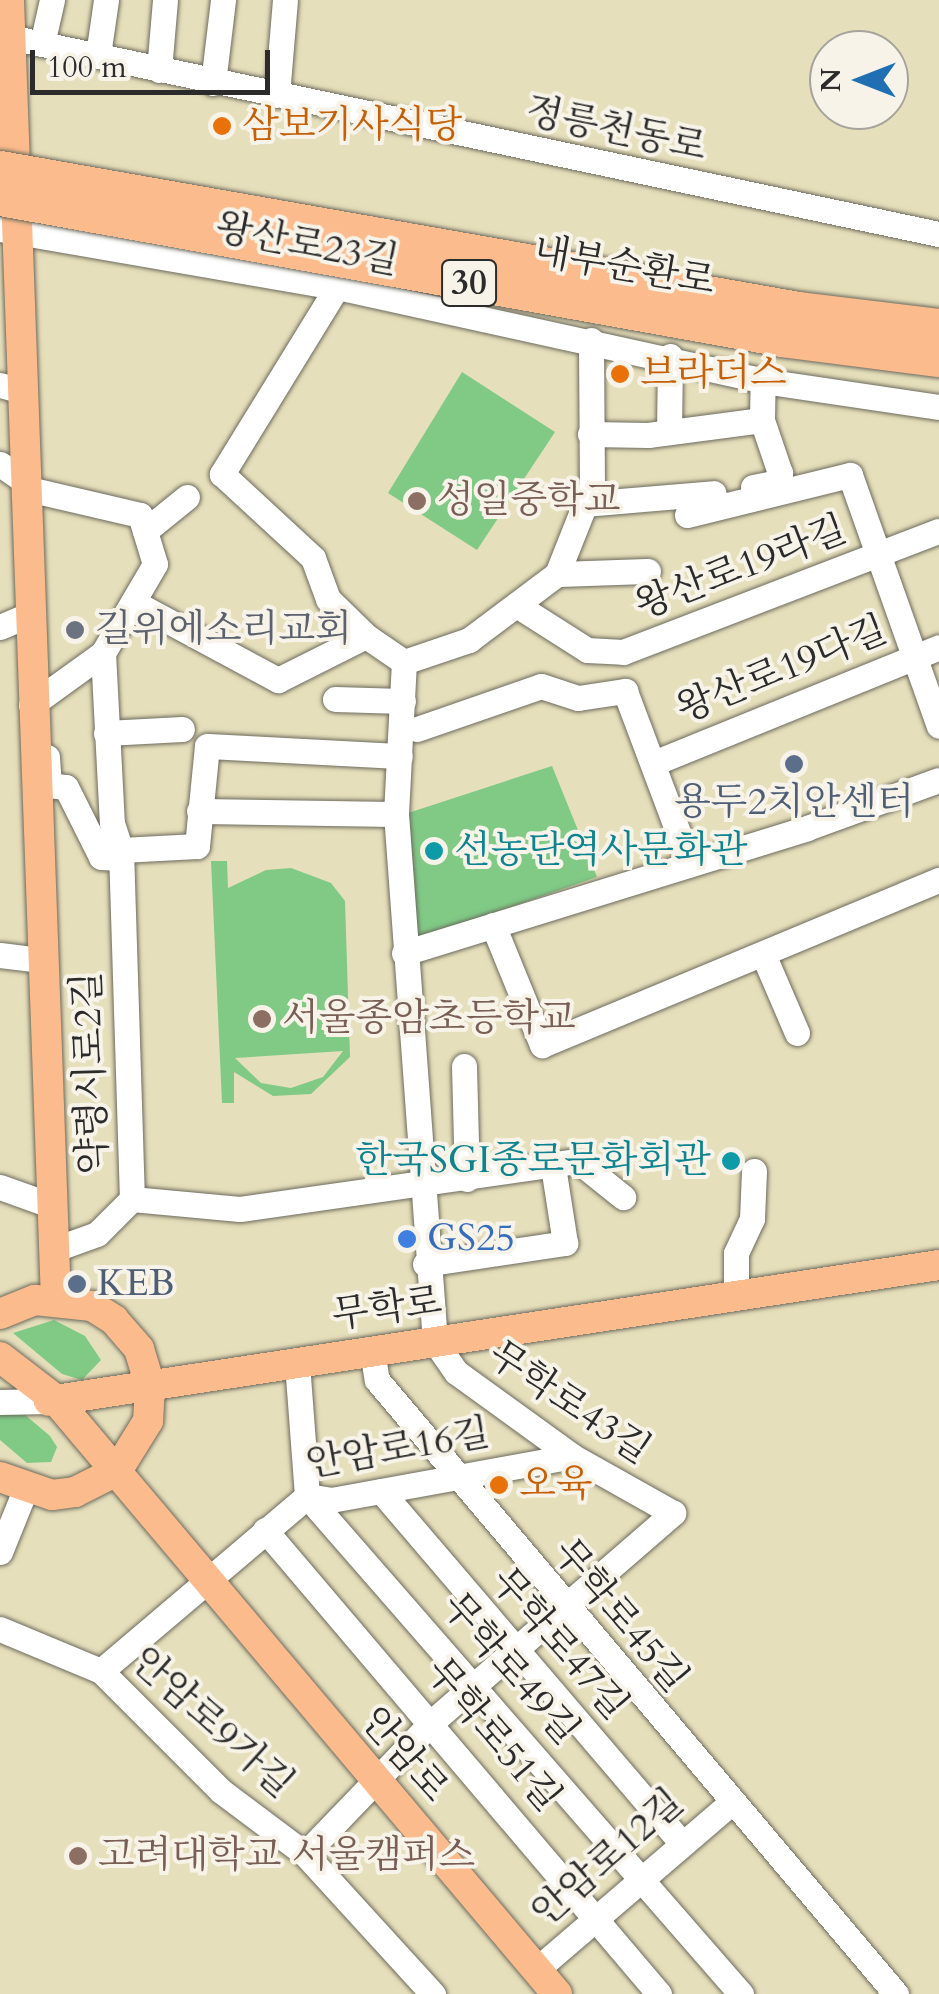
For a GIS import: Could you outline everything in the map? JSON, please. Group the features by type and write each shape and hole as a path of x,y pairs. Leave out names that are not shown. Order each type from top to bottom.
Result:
{"highway":[{"name":"내부순환로","path":"0,168 798,309 939,326"},
{"name":"내부순환로","path":"7,219 939,360"}],"main road":[{"path":"9,0 5,36 16,478 14,621 37,701 40,960 56,1298"},
{"name":"무학로","path":"53,1400 939,1265"},
{"path":"0,1314 56,1298 114,1320 138,1349 150,1385 148,1421 121,1478 75,1492 12,1484"},
{"name":"안암로","path":"0,1358 53,1400 121,1478 543,1985"},
{"name":"안암로","path":"0,1366 53,1400"}],"street":[{"path":"42,44 52,0"},
{"path":"98,55 106,0"},
{"path":"159,70 165,0"},
{"path":"213,83 223,0"},
{"path":"277,95 285,0"},
{"name":"정릉천동로","path":"5,36 939,234"},
{"name":"왕산로23길","path":"7,219 670,356 763,381 939,408"},
{"path":"338,286 222,474 313,558 328,599 366,636 404,662"},
{"path":"404,662 470,640 557,574 592,486 591,340"},
{"path":"669,432 670,356"},
{"path":"584,504 655,502 774,483 780,473 762,420 763,381"},
{"path":"590,434 669,432 762,420"},
{"path":"687,515 850,475 875,556 939,726"},
{"path":"16,478 140,515 155,564 103,652 37,701 49,785 66,787 102,857 197,846 207,746 400,756"},
{"path":"145,532 187,497"},
{"name":"왕산로19라길","path":"518,606 587,650 623,652 939,531"},
{"path":"557,574 648,571"},
{"path":"133,602 278,680 366,636"},
{"name":"왕산로19다길","path":"654,762 939,647"},
{"name":"약령시로2길","path":"54,1249 98,1234 132,1200 121,854 112,823 103,652"},
{"path":"404,662 396,814 419,1186 435,1342"},
{"path":"417,729 540,686 578,698 625,692 690,864"},
{"path":"335,699 403,701"},
{"path":"106,733 182,729"},
{"path":"404,953 690,864 939,780"},
{"path":"199,811 396,814"},
{"path":"494,925 542,1045 939,880"},
{"path":"0,954 40,960"},
{"path":"763,954 797,1033"},
{"path":"464,1066 467,1178"},
{"path":"132,1200 240,1209 578,1161 623,1198"},
{"path":"426,1264 564,1243 553,1166"},
{"path":"736,1296 736,1253 752,1219 754,1171"},
{"path":"0,1187 53,1206"},
{"name":"무학로43길","path":"435,1342 456,1372 572,1456 673,1513 563,1608"},
{"name":"무학로45길","path":"372,1350 377,1380 563,1608 896,1994"},
{"path":"297,1364 307,1496"},
{"path":"0,1402 53,1400"},
{"name":"안암로16길","path":"202,1580 307,1496 330,1500 572,1456"},
{"path":"0,1552 13,1519 12,1484"},
{"name":"무학로47길","path":"381,1491 682,1844"},
{"name":"무학로49길","path":"307,1496 475,1684 741,1994"},
{"name":"무학로51길","path":"265,1530 433,1721 659,1994"},
{"path":"101,1671 202,1580"},
{"path":"305,1854 433,1721 563,1608"},
{"name":"안암로9가길","path":"0,1630 101,1671 221,1792 305,1854 433,1994"},
{"name":"안암로12길","path":"543,1985 594,1920 730,1804"}],"green space":[{"path":"462,372 555,432 477,550 388,493"},
{"path":"552,766 597,877 410,942 402,815"},
{"path":"211,861 227,861 228,888 266,870 291,868 331,883 345,901 350,1057 311,1094 273,1096 234,1072 234,1103 222,1103","holes":["343,1051 323,1077 291,1088 261,1083 235,1058"]},
{"path":"54,1320 85,1336 101,1360 82,1380 62,1374 13,1333"},
{"path":"0,1406 17,1408 50,1436 57,1447 51,1462 27,1463 0,1440"}],"place":[{"name":"삼보기사식당","path":"222,126"},
{"name":"브라더스","path":"620,374"},
{"name":"성일중학교","path":"417,501"},
{"name":"길위에소리교회","path":"75,630"},
{"name":"용두2치안센터","path":"794,764"},
{"name":"선농단역사문화관","path":"434,851"},
{"name":"서울종암초등학교","path":"262,1019"},
{"name":"한국SGI종로문화회관","path":"731,1161"},
{"name":"GS25","path":"407,1239"},
{"name":"KEB","path":"77,1284"},
{"name":"오육","path":"499,1485"},
{"name":"고려대학교 서울캠퍼스","path":"78,1856"}]}
